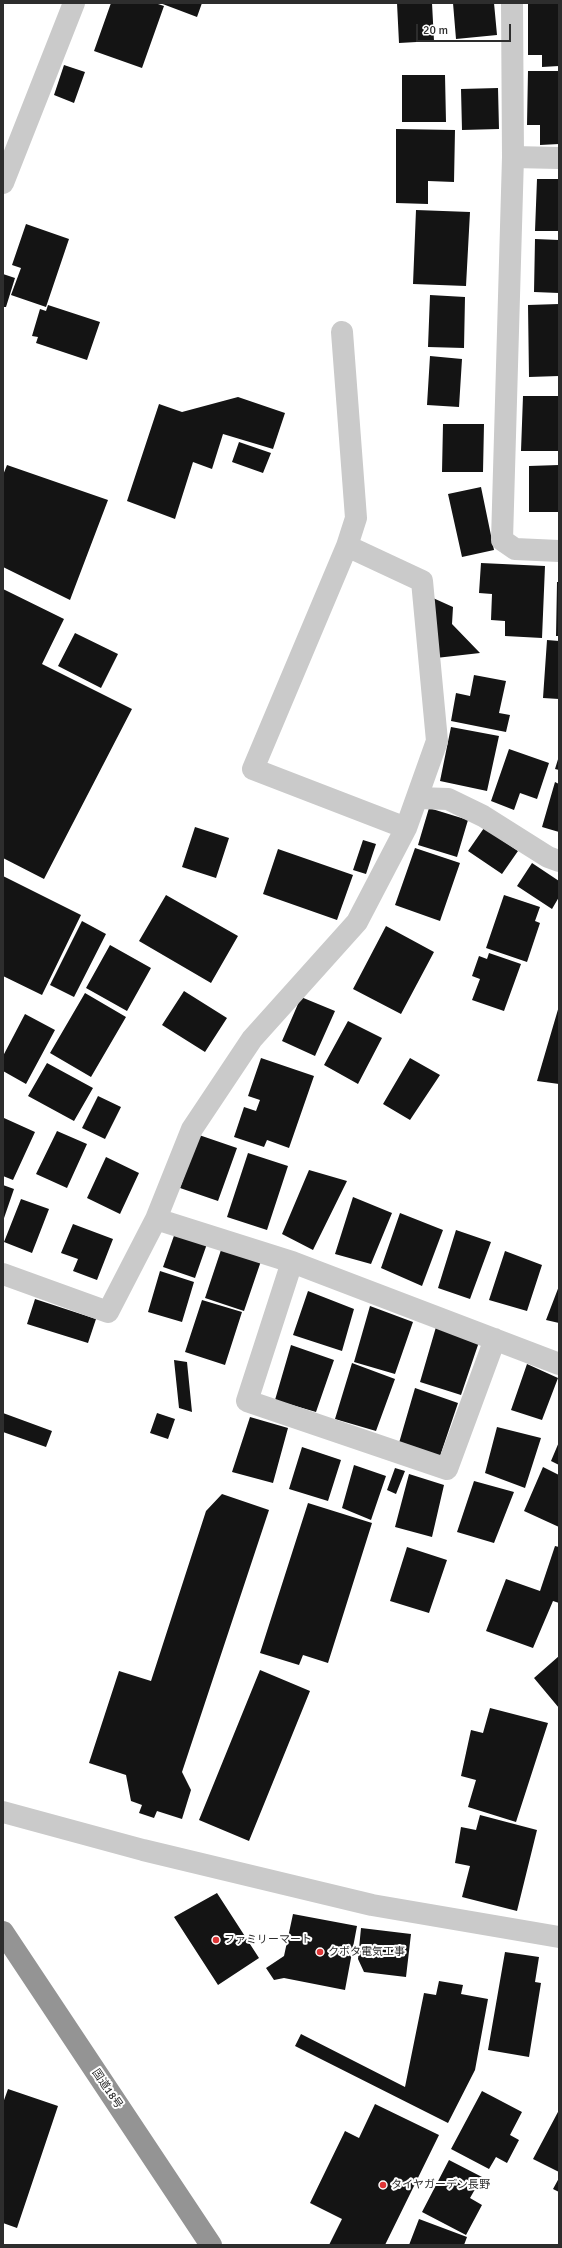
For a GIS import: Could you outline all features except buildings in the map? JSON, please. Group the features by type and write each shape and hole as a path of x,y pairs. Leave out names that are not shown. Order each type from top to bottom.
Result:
{"highway":[{"name":"国道18号","path":"3,1932 211,2245"}],"street":[{"path":"3,183 74,3"},
{"path":"512,3 514,157 502,540 515,549 559,551"},
{"path":"514,157 559,158"},
{"path":"342,332 356,518 347,546 253,768 406,828"},
{"path":"3,1274 108,1312 156,1219 192,1129 252,1039 357,922 406,828 418,798 437,741 422,580 347,546"},
{"path":"418,798 448,799 482,816 548,857 559,861"},
{"path":"156,1219 292,1262 559,1364"},
{"path":"292,1262 247,1401 447,1469 495,1339"},
{"path":"3,1812 143,1850 372,1905 559,1937"}],"place":[{"name":"ファミリーマート","path":"216,1940"},
{"name":"クボタ電気工事","path":"320,1952"},
{"name":"タイヤガーデン長野","path":"383,2185"}]}
